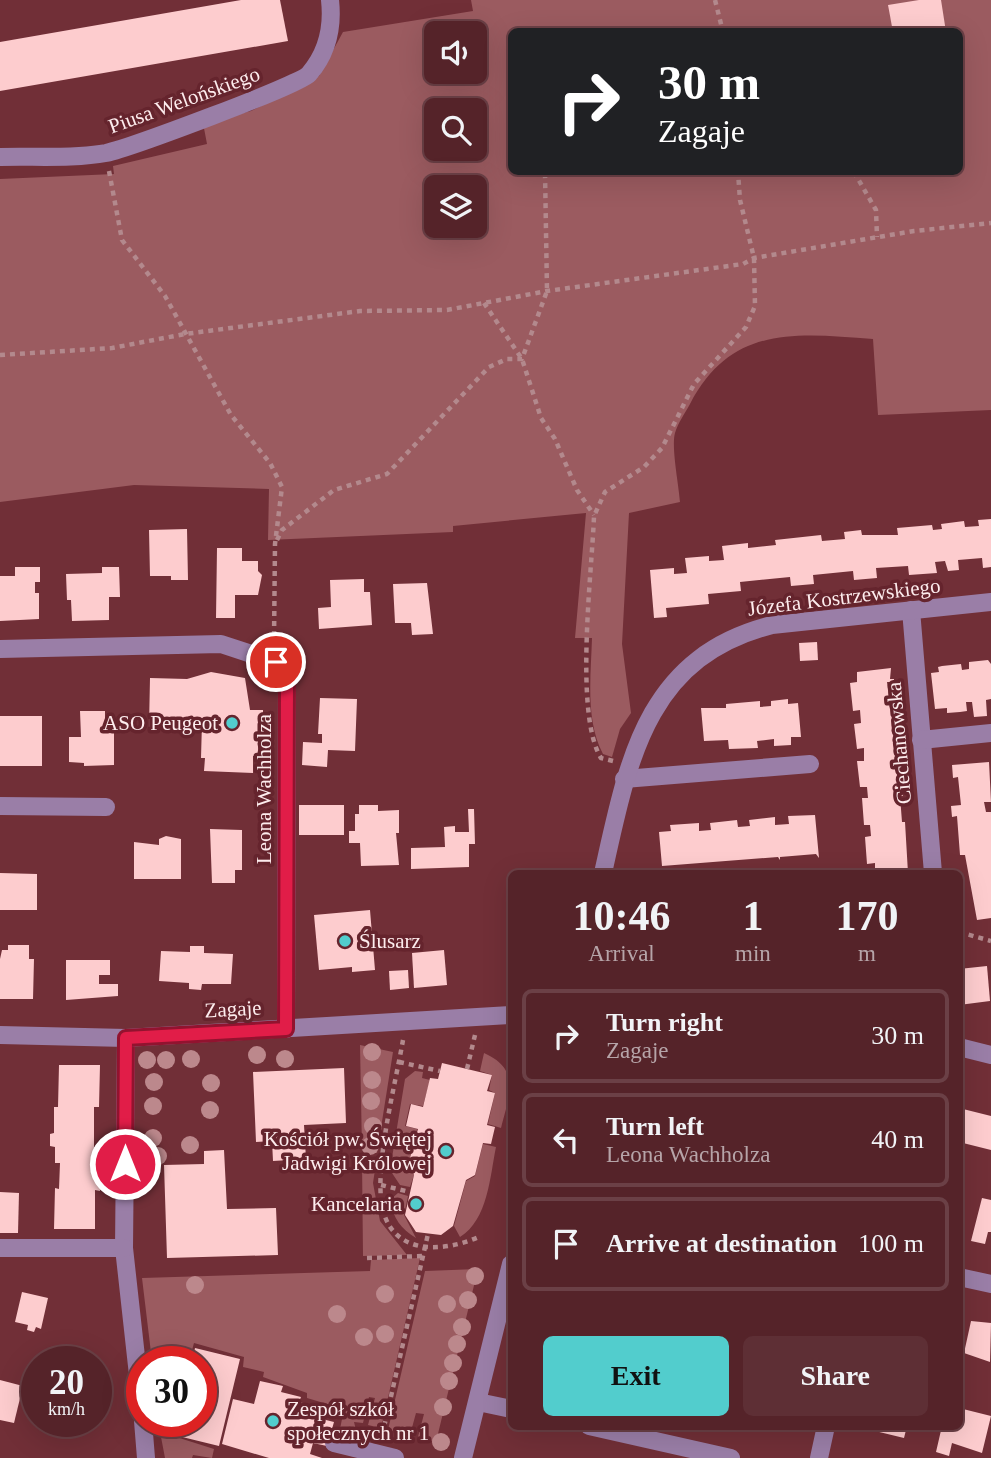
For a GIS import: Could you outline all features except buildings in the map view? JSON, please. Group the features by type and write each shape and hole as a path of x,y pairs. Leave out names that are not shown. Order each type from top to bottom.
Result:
{"street":[{"name":"Piusa Welońskiego","path":"0,157 106,153 268,94 307,77 324,51 332,20 330,0"},
{"name":"Józefa Kostrzewskiego","path":"604,870 626,772 646,722 676,680 707,651 738,634 784,624 991,602"},
{"name":"Ciechanowska","path":"911,610 933,870"},
{"path":"0,649 221,644 276,662"},
{"name":"Leona Wachholza","path":"276,662 287,679 286,1029"},
{"path":"921,740 991,733"},
{"path":"626,772 810,764"},
{"path":"0,806 106,807"},
{"name":"Zagaje","path":"0,1035 126,1038 508,1015"},
{"path":"126,1038 124,1248 135,1346"},
{"path":"963,1048 991,1055"},
{"path":"0,1248 124,1248"},
{"path":"463,1458 508,1277"},
{"path":"963,1278 991,1284"},
{"path":"478,1402 508,1408"},
{"path":"607,1430 731,1458"},
{"path":"819,1458 825,1430"},
{"path":"144,1437 146,1458"},
{"path":"334,1443 386,1456"}],"path":[{"path":"715,0 722,28"},
{"path":"106,153 122,240 165,296 231,415 270,463 282,487 275,544 276,662"},
{"path":"522,359 547,291 545,175"},
{"path":"626,772 601,758 593,744 587,709 594,516 605,492 644,467 662,448 694,384 746,327 755,306 754,258 740,201 738,175"},
{"path":"855,175 876,210 877,237"},
{"path":"0,355 112,348 185,334 360,311 447,310 547,291 743,264 754,258 877,237 991,223"},
{"path":"484,303 522,359 541,418 555,439 577,490 594,516"},
{"path":"275,544 282,530 334,490 387,474 489,367 507,359 522,359"},
{"path":"963,933 991,941"},
{"path":"467,1069 475,1035"},
{"path":"403,1038 381,1185 386,1216 396,1233 424,1248 450,1248 481,1236"},
{"path":"399,1062 440,1071"},
{"path":"381,1185 410,1192"},
{"path":"386,1456 428,1234"},
{"path":"367,1258 425,1256"}],"shaded area":[{"path":"471,0 991,0 991,410 878,415 873,339 792,336 746,347 725,360 706,378 675,433 680,502 629,513 622,644 631,713 620,729 612,757 603,754 597,741 591,712 592,638 575,638 586,513 453,526 453,532 268,540 269,489 134,485 0,502 0,179 114,174 113,166 207,144 203,123 251,111 319,76 343,32 473,11"},
{"path":"360,1045 393,1052 377,1153 362,1150"},
{"path":"484,1053 504,1067 508,1076 508,1099 501,1128 488,1124 495,1093 489,1090 492,1075 480,1071"},
{"path":"415,1071 423,1072 422,1078 430,1080 423,1106 410,1104 405,1126 417,1129 410,1158 414,1175 410,1187 400,1185 390,1170 405,1079"},
{"path":"483,1144 496,1147 489,1184 477,1220 460,1237 454,1226 466,1181 475,1176"},
{"path":"362,1161 376,1163 373,1183 380,1221 407,1255 363,1256"},
{"path":"398,1193 408,1196 404,1215 416,1238 402,1227 393,1212 390,1200"},
{"path":"420,1258 381,1428 368,1425 375,1398 369,1397 363,1423 354,1422 357,1434 340,1429 344,1409 307,1398 307,1393 263,1377 264,1372 243,1367 244,1357 217,1349 217,1346 194,1343 193,1346 150,1346 142,1278 370,1271 371,1260"},
{"path":"478,1269 436,1442 418,1437 424,1414 416,1413 410,1435 388,1430 425,1271"},
{"path":"161,1437 176,1437 214,1449 212,1458 193,1455 192,1458 165,1458"}],"place":[{"name":"ASO Peugeot","path":"232,723"},
{"name":"Ślusarz","path":"345,941"},
{"name":"Kościół pw. Świętej Jadwigi Królowej","path":"446,1151"},
{"name":"Kancelaria","path":"416,1204"},
{"name":"Zespół szkół społecznych nr 1","path":"273,1421"}],"route":[{"path":"125,1164 126,1038 286,1029 287,679 276,662"}]}
